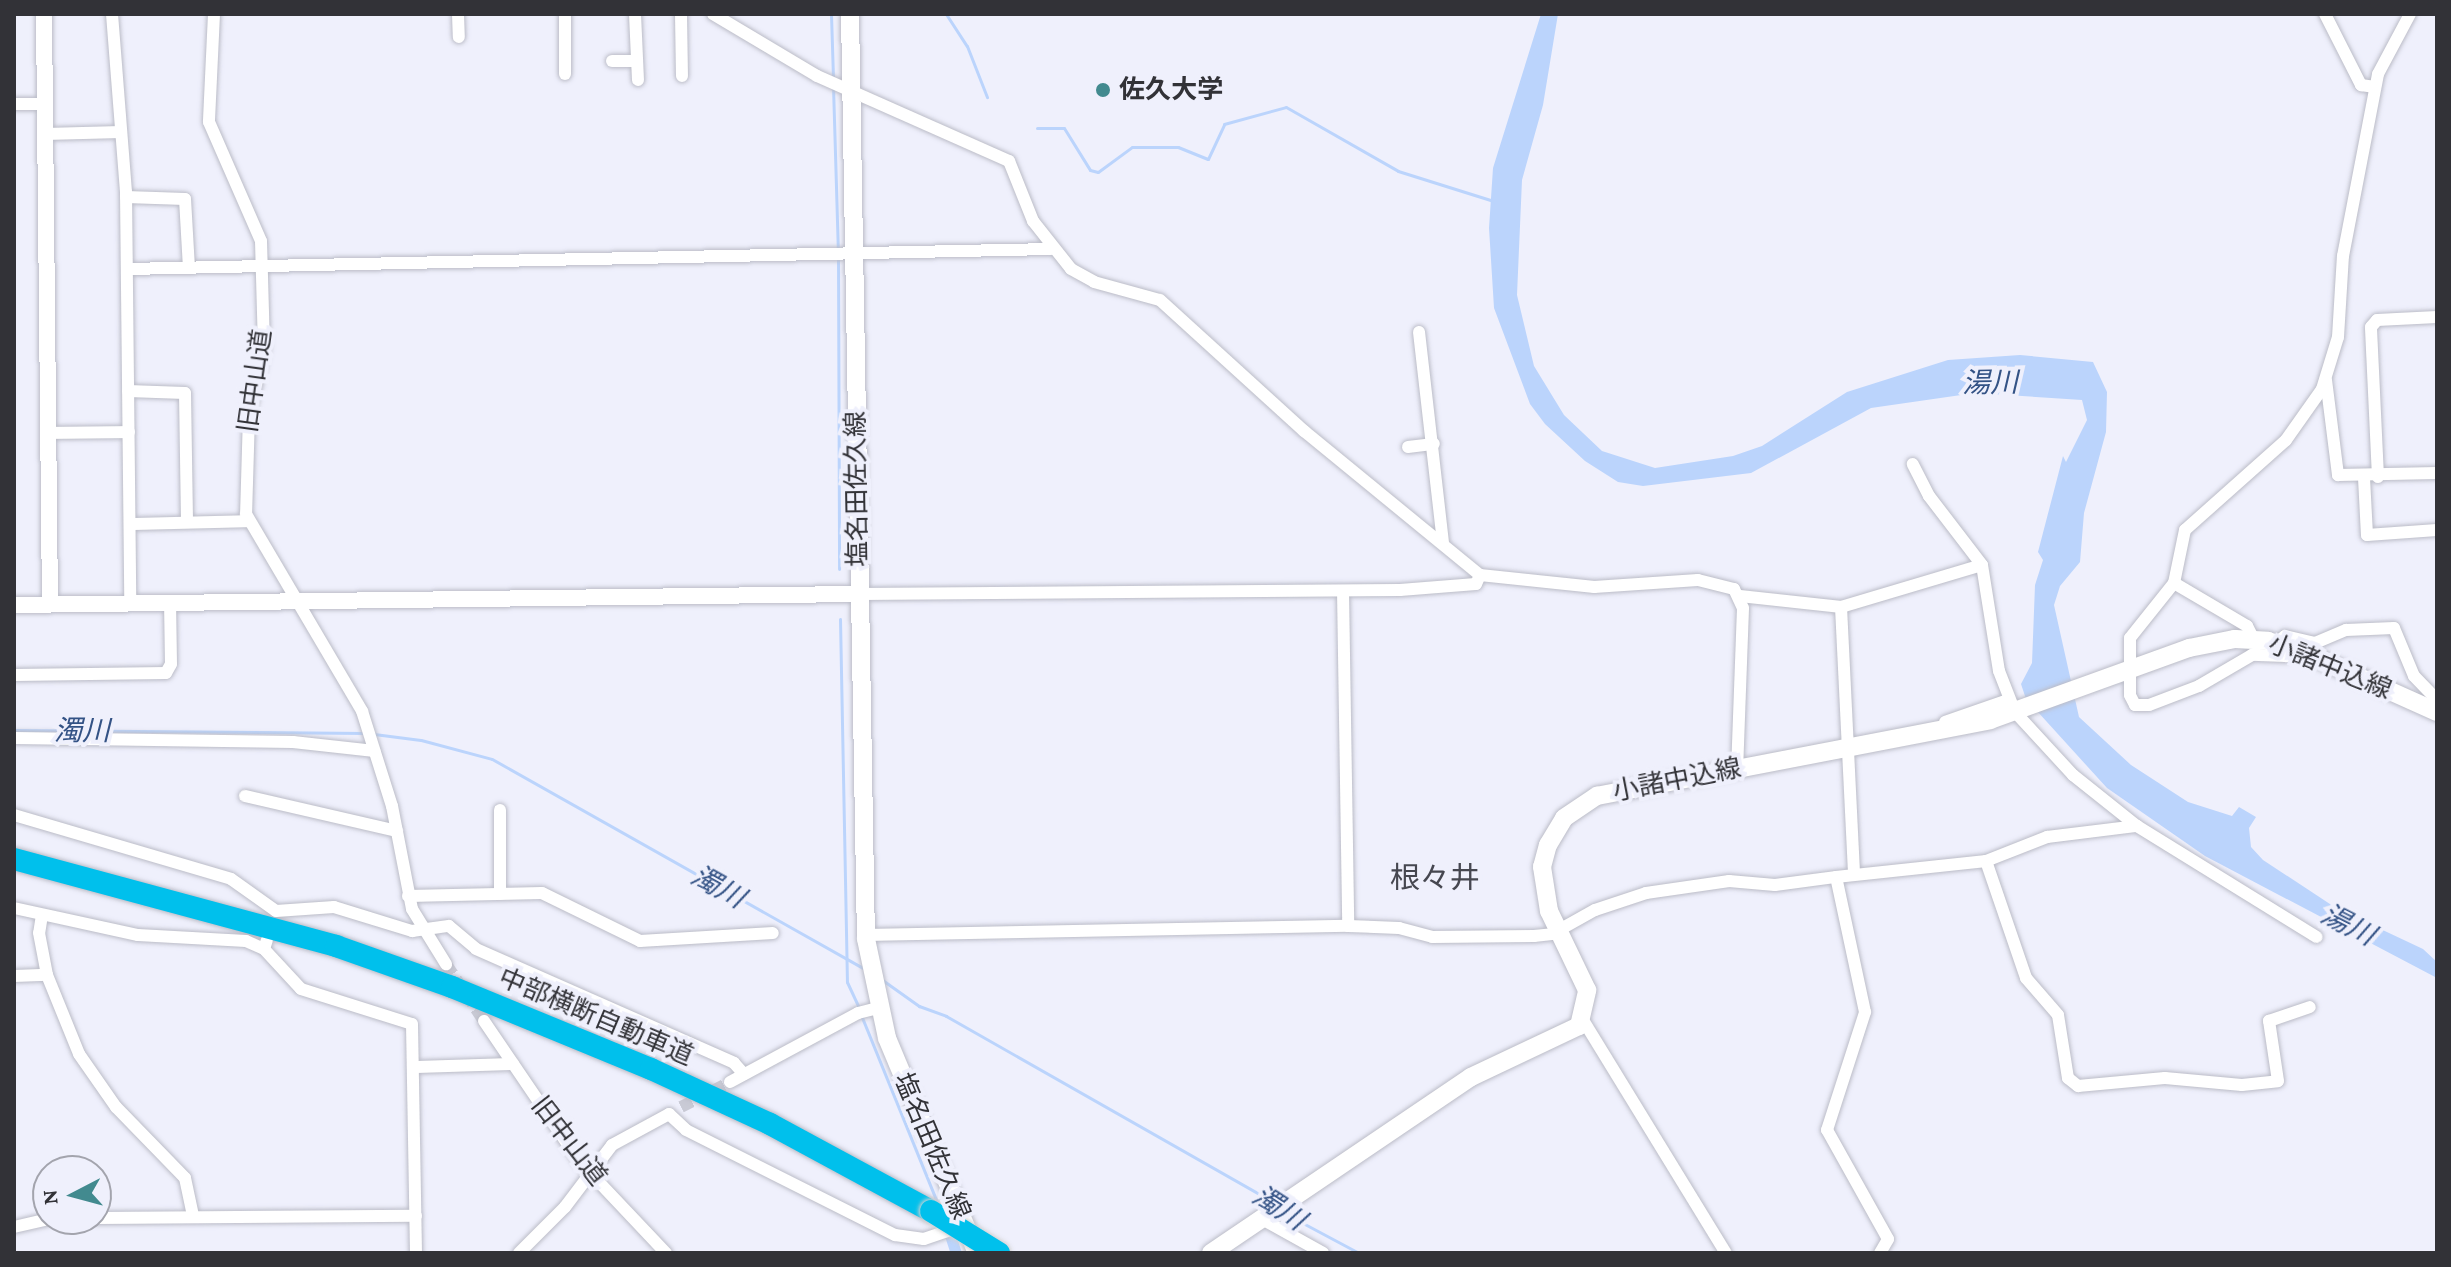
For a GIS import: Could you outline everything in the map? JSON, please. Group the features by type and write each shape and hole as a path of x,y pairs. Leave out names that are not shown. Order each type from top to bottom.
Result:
{"highway":[{"name":"中部横断自動車道","path":"14,859 336,946 585,1039 770,1124 931,1211 999,1253"},
{"name":"中部横断自動車道","path":"14,866 144,893"}],"main road":[{"name":"塩名田佐久線","path":"850,14 840,84 842,256 859,594 868,1006 977,1253"},
{"name":"小諸中込線","path":"1583,1020 1588,1001 1584,979 1558,931 1544,896 1544,857 1556,828 1574,809 1614,790 1926,734 2211,642 2253,638 2284,646 2437,712"},
{"path":"1211,1253 1471,1077 1564,1038 1583,1020"}],"street":[{"path":"44,14 50,604"},
{"path":"112,14 126,197 130,603"},
{"name":"旧中山道","path":"214,14 209,122 255,221 262,267 264,349 248,430 244,496 249,521 297,599 367,726 374,749"},
{"path":"458,14 459,37"},
{"path":"635,14 638,80"},
{"path":"678,67 681,14"},
{"path":"713,14 905,118 1009,161 1033,221 1051,249 1083,278 1160,300 1304,431 1480,575 1567,586 1698,580 1728,587 1740,596 1841,607 1982,565"},
{"path":"2325,14 2361,85 2375,87"},
{"path":"2410,14 2383,62 2375,87 2343,256 2338,337 2326,380 2293,433 2185,530 2174,583 2130,638 2125,672 2130,695 2141,707 2199,686 2252,655 2286,656 2285,636 2315,643 2346,630 2394,628 2414,676 2437,700"},
{"path":"561,16 565,74"},
{"path":"612,61 637,61"},
{"path":"14,104 45,104"},
{"path":"45,134 121,132"},
{"path":"126,197 185,199 189,268"},
{"path":"127,269 842,256 1051,249"},
{"path":"2378,477 2371,327 2377,320 2437,317"},
{"path":"1419,332 1443,543"},
{"path":"2326,380 2338,475 2364,478 2437,473"},
{"path":"128,391 185,393 187,522"},
{"path":"49,433 129,432"},
{"path":"1408,447 1434,444"},
{"path":"1913,464 1929,496 1982,565 1992,641 2014,708 2073,775 2137,826 2317,937"},
{"path":"2364,478 2367,535 2437,530"},
{"path":"130,524 249,521"},
{"path":"14,605 297,599 1343,591 1476,584 1480,575"},
{"path":"2174,583 2247,626 2253,638"},
{"path":"1343,591 1348,926"},
{"path":"1737,768 1740,596"},
{"path":"14,675 166,673 171,664 170,603"},
{"path":"1841,607 1854,874"},
{"path":"14,738 279,741 374,749 397,831 408,896 423,928 446,964"},
{"path":"245,796 397,831"},
{"path":"14,815 231,879 274,914 334,907 412,931 449,926 476,949 734,1063 744,1074"},
{"path":"496,819 500,894"},
{"path":"865,935 1348,926 1399,928 1432,937 1534,936 1558,931 1595,910 1646,893 1729,881 1775,885 1986,861 2047,837 2137,826"},
{"path":"1986,861 2026,978 2058,1015 2068,1078 2078,1086 2165,1078 2242,1085 2278,1081 2269,1021 2310,1007"},
{"path":"1836,877 1865,1012 1827,1130 1888,1239 1880,1253"},
{"path":"408,896 556,896 640,941 773,933"},
{"path":"14,908 138,935 266,944 301,989 412,1024 416,1253"},
{"path":"42,915 39,933 47,975 79,1054 116,1107 185,1178 193,1216"},
{"path":"14,976 47,975"},
{"path":"730,1082 868,1006"},
{"path":"1583,1020 1726,1253"},
{"name":"旧中山道","path":"484,1021 589,1172 666,1253"},
{"path":"415,1067 513,1064"},
{"path":"519,1253 565,1207 589,1172 624,1136 681,1107"},
{"path":"669,1114 686,1130 895,1235 924,1239 965,1225"},
{"path":"112,1218 416,1216"},
{"path":"1266,1216 1323,1253"}],"water":[{"name":"湯川","path":"1541,14 1558,14 1543,105 1522,180 1517,295 1534,366 1564,415 1602,451 1655,468 1733,456 1762,446 1847,392 1948,360 2020,355 2093,362 2107,392 2106,432 2084,513 2080,562 2060,586 2054,605 2079,717 2131,765 2188,802 2232,816 2239,807 2256,817 2249,828 2251,847 2263,860 2336,908 2423,949 2437,962 2437,978 2205,856 2107,788 2026,699 2021,684 2032,663 2035,585 2043,560 2038,552 2063,456 2066,462 2087,420 2082,400 1975,393 1871,408 1751,473 1643,486 1618,482 1585,461 1545,424 1530,404 1494,308 1489,228 1493,168"}],"waterway":[{"path":"831,14 833,78"},
{"path":"946,14 967,46 987,97"},
{"path":"833,86 838,250"},
{"path":"1037,128 1064,128 1090,170 1098,172 1132,147 1178,147 1208,159 1224,124 1286,107 1398,171 1494,201"},
{"path":"838,258 839,569"},
{"path":"840,619 847,982 859,1008"},
{"name":"濁川","path":"14,730 366,733"},
{"name":"濁川","path":"374,734 421,740 492,759 864,969"},
{"name":"濁川","path":"881,979 919,1006 946,1016 1273,1202"},
{"path":"861,1015 938,1205"},
{"name":"濁川","path":"1284,1213 1359,1253"},
{"path":"950,1235 956,1253"}],"tunnel":[{"path":"446,964 484,1021"},
{"path":"681,1107 730,1082"}],"place":[{"name":"佐久大学","path":"1103,90"}],"district":[{"name":"根々井","path":"1435,878"}]}
